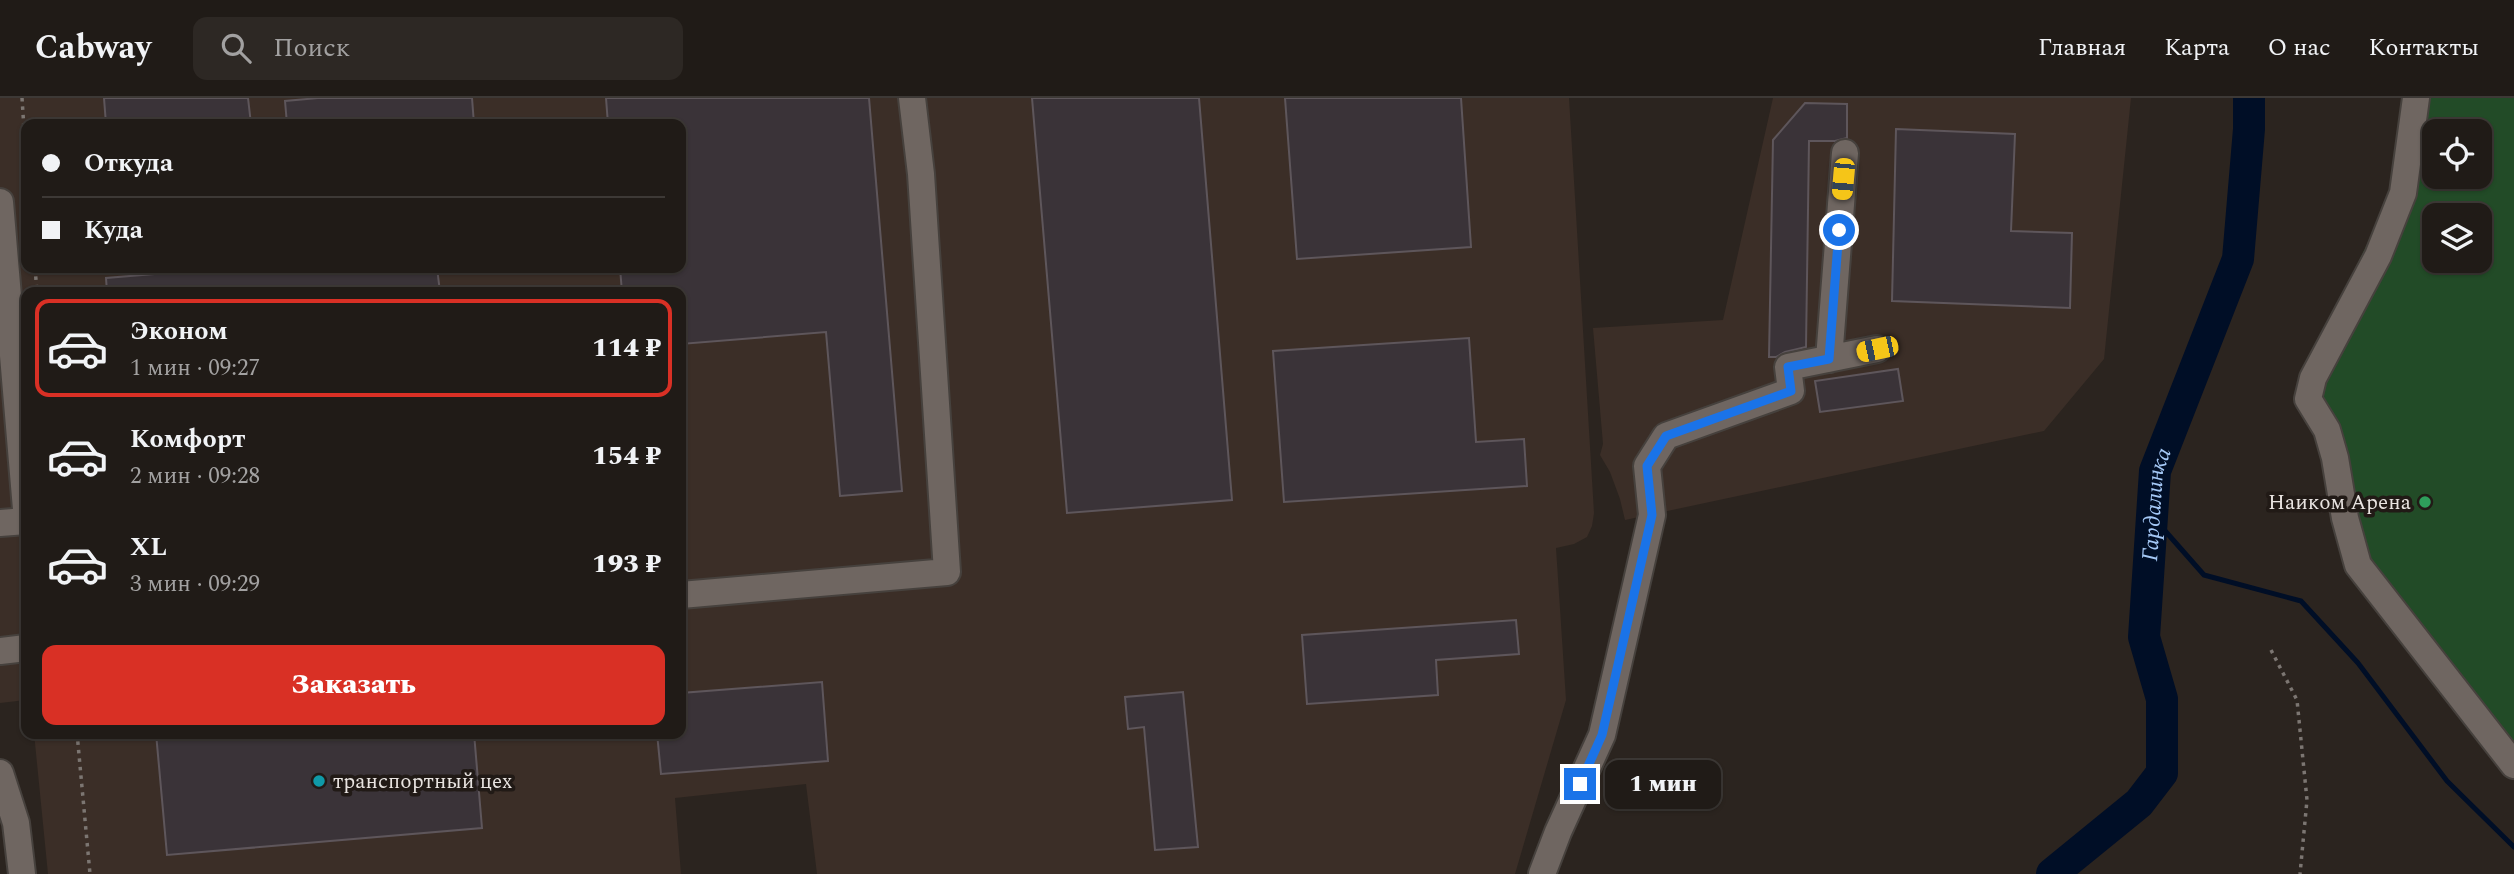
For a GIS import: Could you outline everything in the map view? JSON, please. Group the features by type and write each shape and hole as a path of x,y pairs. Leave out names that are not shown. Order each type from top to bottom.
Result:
{"street":[{"path":"686,595 947,572 921,174 912,98"},
{"path":"2416,98 2403,193 2378,256 2313,378 2308,399 2327,430 2335,458 2345,518 2358,565 2514,765"},
{"path":"1829,359 1845,153"},
{"path":"0,202 21,450"},
{"path":"1542,874 1602,735 1652,515 1647,466 1666,436 1791,391 1788,367 1877,349"},
{"path":"0,523 21,521"},
{"path":"0,651 21,649"},
{"path":"0,773 16,823 22,874"}],"path":[{"path":"22,98 23,119"},
{"path":"2272,650 2297,700 2307,800 2300,874"},
{"path":"78,739 89,874"}],"shaded area":[{"path":"0,98 1569,98 1594,513 1587,537 1574,544 1556,548 1566,700 1515,874 817,874 806,784 675,798 681,874 48,874 35,739 686,739 686,287 21,287 21,701 0,703"},
{"path":"1773,98 2131,98 2104,359 2044,431 1625,520 1610,472 1600,455 1603,444 1593,328 1723,320"}],"green space":[{"name":"Наиком Арена","path":"2409,98 2514,98 2514,774 2349,569 2322,434 2296,392 2393,190"}],"building":[{"path":"104,98 248,98 250,119 106,119"},
{"path":"318,98 472,98 474,119 287,119 285,101"},
{"path":"606,98 869,98 902,491 840,496 826,332 686,344 686,287 622,287 620,273 686,273 686,119 608,119"},
{"path":"1032,98 1199,98 1232,500 1067,513"},
{"path":"1285,98 1461,98 1471,247 1297,259"},
{"path":"1805,103 1847,104 1847,138 1809,141 1806,347 1769,357 1773,140"},
{"path":"1896,129 2015,134 2011,231 2072,233 2070,308 1892,301"},
{"path":"167,273 438,273 439,287 107,287 106,278"},
{"path":"1469,338 1476,442 1524,439 1527,486 1284,502 1273,351"},
{"path":"1898,369 1903,401 1820,412 1815,381"},
{"path":"1516,620 1519,654 1436,660 1438,695 1307,704 1302,635"},
{"path":"822,682 828,761 661,774 658,739 686,739 686,693"},
{"path":"1183,692 1198,847 1155,850 1144,727 1128,729 1125,697"},
{"name":"транспортный цех","path":"157,739 475,739 482,828 167,855"}],"waterway":[{"name":"Гардалинка","path":"2052,874 2139,803 2162,773 2162,699 2144,637 2155,471 2238,259 2249,129 2249,98"},
{"path":"2152,516 2204,575 2301,601 2358,663 2447,781 2514,847"}],"place":[{"name":"Наиком Арена","path":"2425,502"},
{"name":"транспортный цех","path":"319,781"}],"route":[{"path":"1580,784 1602,735 1652,515 1647,466 1666,436 1791,391 1788,367 1829,359 1839,230"}]}
